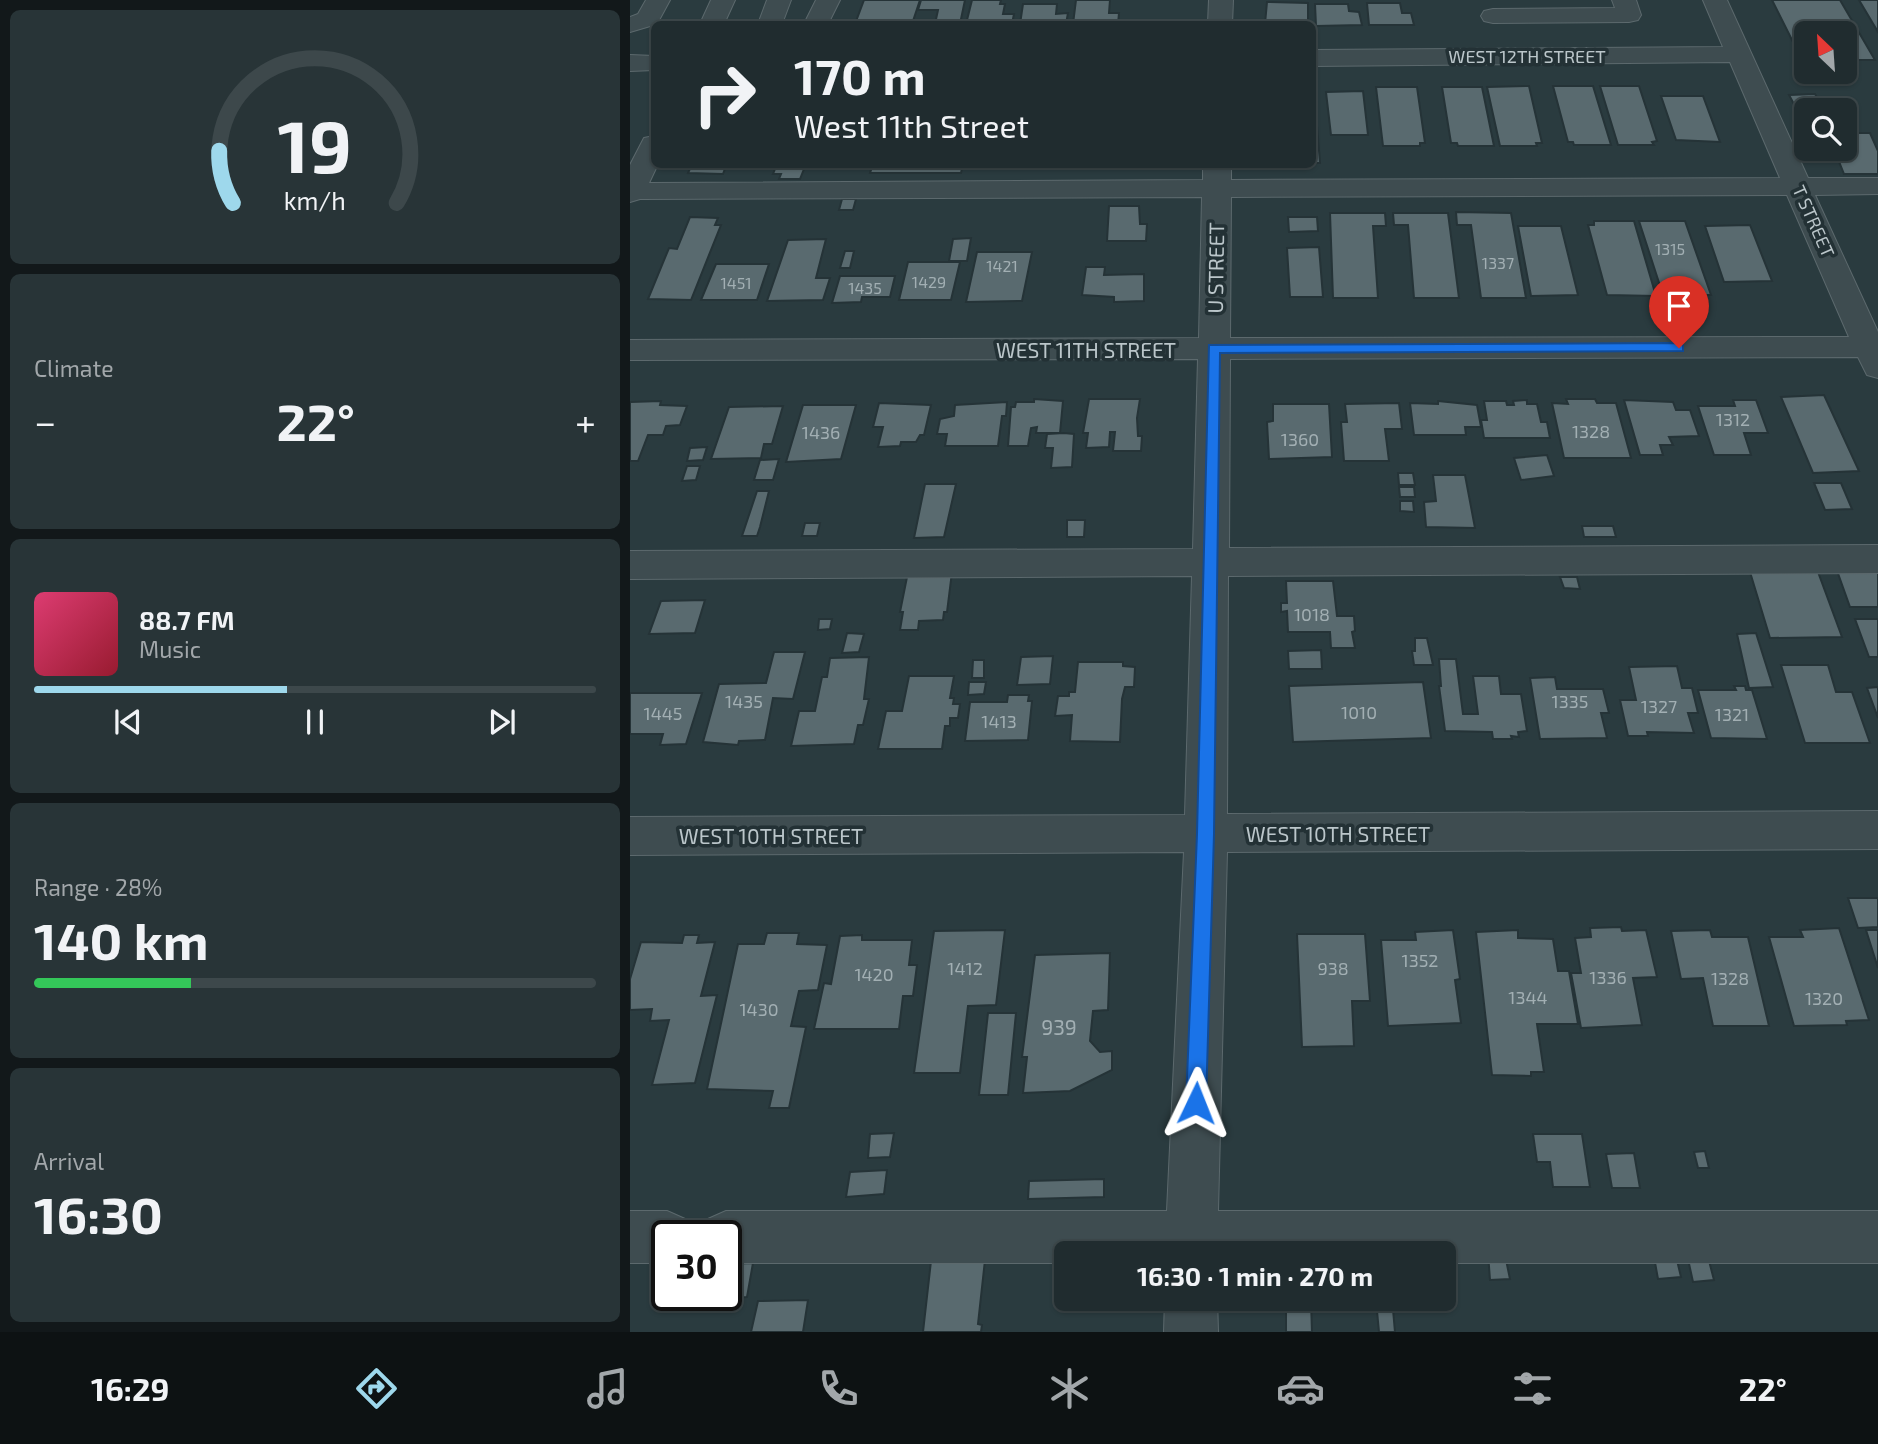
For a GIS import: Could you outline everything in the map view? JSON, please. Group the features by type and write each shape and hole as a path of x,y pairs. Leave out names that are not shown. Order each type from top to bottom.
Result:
{"street":[{"path":"630,25 648,19 658,0"},
{"path":"713,21 723,0"},
{"path":"771,21 779,0"},
{"path":"818,21 828,0"},
{"path":"1220,21 1221,0"},
{"path":"1500,56 1491,8 1629,15 1623,0"},
{"name":"T STREET","path":"1716,0 1875,354"},
{"name":"WEST 12TH STREET","path":"1316,58 1741,54"},
{"path":"630,63 651,63"},
{"path":"651,150 630,192 1217,177 1878,186"},
{"name":"U STREET","path":"1191,1241 1206,834 1217,177"},
{"name":"WEST 11TH STREET","path":"630,351 1214,348 1875,354"},
{"path":"630,565 1878,559"},
{"name":"WEST 10TH STREET","path":"630,836 1878,830"},
{"path":"630,1237 651,1237"},
{"path":"742,1237 1054,1243"},
{"path":"1456,1242 1878,1237"},
{"path":"1191,1311 1191,1332"}],"building":[{"path":"864,0 920,0 913,21 856,21"},
{"path":"921,0 965,0 961,21 936,21 938,10 918,10"},
{"path":"972,0 1001,0 1000,4 1005,4 1003,14 1014,14 1013,21 967,21"},
{"path":"1076,0 1110,0 1109,13 1119,13 1118,21 1073,21"},
{"path":"1772,0 1840,0 1852,21 1794,21 1794,44"},
{"path":"1859,0 1878,0 1878,32"},
{"path":"1267,2 1308,3 1308,21 1265,21"},
{"path":"1367,3 1400,3 1402,13 1411,13 1414,25 1369,25"},
{"path":"1023,4 1057,4 1056,14 1068,13 1067,21 1020,21"},
{"path":"1315,4 1348,4 1349,11 1359,12 1362,25 1316,26"},
{"path":"1857,29 1875,60 1857,60"},
{"path":"1529,86 1542,143 1536,143 1537,146 1500,146 1487,87"},
{"path":"1553,86 1593,86 1611,145 1574,145 1573,142 1568,142"},
{"path":"1600,86 1639,86 1657,141 1652,142 1654,145 1618,145"},
{"path":"1376,87 1417,87 1425,143 1420,143 1420,146 1383,146"},
{"path":"1442,87 1482,87 1494,146 1458,146 1457,143 1451,143"},
{"path":"1363,91 1368,135 1331,135 1326,92"},
{"path":"1815,94 1817,98 1794,98 1794,104 1789,95"},
{"path":"1661,96 1703,96 1720,142 1676,140"},
{"path":"1316,114 1320,163 1316,163"},
{"path":"1857,133 1870,133 1878,151 1878,174 1844,174 1839,161 1857,161"},
{"path":"690,168 725,168 723,174 688,173"},
{"path":"775,168 804,168 800,179 779,179 781,174 773,174"},
{"path":"872,168 962,168 961,173 870,173"},
{"path":"842,199 856,199 853,210 839,210"},
{"path":"1109,206 1139,206 1140,224 1147,224 1146,241 1107,241"},
{"path":"1456,212 1511,213 1526,298 1481,298 1471,225 1457,225"},
{"path":"1330,213 1385,213 1386,226 1373,226 1378,298 1333,298"},
{"path":"1393,213 1448,213 1459,298 1414,298 1408,225 1394,225"},
{"path":"690,217 718,218 715,225 721,225 691,300 648,299 669,248 677,249"},
{"path":"1288,217 1317,217 1318,231 1289,232"},
{"path":"1594,221 1634,221 1656,296 1607,295 1588,225 1594,225"},
{"path":"1639,221 1685,221 1711,295 1663,295"},
{"path":"1750,225 1772,281 1724,282 1705,226"},
{"path":"1518,226 1561,226 1578,295 1531,296"},
{"path":"971,238 967,261 949,261 953,239"},
{"path":"826,239 816,278 830,278 823,300 767,301 788,240"},
{"path":"1319,247 1323,297 1290,297 1287,248"},
{"path":"845,251 854,251 850,268 840,268"},
{"path":"977,252 1032,252 1022,301 966,302"},
{"path":"908,262 960,262 951,300 899,300"},
{"path":"716,264 769,264 757,300 701,300"},
{"path":"1086,267 1105,267 1104,275 1144,274 1144,301 1114,302 1114,297 1082,295"},
{"path":"840,276 895,276 890,297 862,297 861,302 832,303"},
{"path":"1824,395 1859,471 1813,473 1781,397"},
{"path":"1034,399 1063,401 1060,433 1036,433 1037,427 1031,428 1028,446 1008,446 1011,407 1015,407 1016,402 1034,402"},
{"path":"1089,399 1140,399 1137,418 1138,436 1142,436 1141,451 1113,451 1115,432 1110,432 1109,447 1086,448 1088,433 1083,433"},
{"path":"1566,399 1595,399 1597,403 1616,403 1631,458 1564,458 1552,403 1568,404"},
{"path":"1527,400 1527,404 1537,404 1541,422 1547,422 1550,438 1484,438 1481,420 1487,420 1484,401 1506,401 1507,405 1514,405 1513,401"},
{"path":"1624,400 1673,402 1676,410 1690,410 1699,436 1669,437 1673,445 1660,445 1663,455 1640,455"},
{"path":"1733,400 1756,400 1768,433 1744,433 1751,455 1714,455 1698,406 1735,406"},
{"path":"661,401 660,405 687,406 680,425 666,426 663,435 648,435 638,461 630,461 630,402"},
{"path":"1438,401 1477,405 1481,427 1465,427 1466,435 1414,435 1410,403 1438,404"},
{"path":"1007,402 998,446 945,446 947,434 937,434 940,419 954,416 955,405"},
{"path":"879,403 931,405 924,435 920,435 916,442 878,447 883,427 873,427"},
{"path":"1399,403 1402,429 1385,429 1389,461 1344,461 1341,422 1347,422 1345,404"},
{"path":"1273,404 1329,404 1332,457 1269,459 1267,422 1273,421"},
{"path":"803,405 856,405 841,459 786,462"},
{"path":"783,406 772,444 764,444 761,458 711,459 729,407"},
{"path":"1047,434 1074,434 1072,467 1051,468 1053,448 1045,448"},
{"path":"707,447 703,460 687,461 690,448"},
{"path":"1547,455 1554,476 1521,480 1514,458"},
{"path":"779,459 773,480 754,480 760,460"},
{"path":"687,466 700,466 696,480 682,481"},
{"path":"1398,473 1413,473 1415,485 1399,485"},
{"path":"1433,475 1465,475 1475,528 1426,527 1424,502 1436,501"},
{"path":"1814,483 1841,483 1852,509 1825,510"},
{"path":"925,484 956,484 944,537 914,538"},
{"path":"1399,487 1414,487 1415,497 1400,497"},
{"path":"757,491 769,491 757,536 742,536"},
{"path":"1400,501 1413,501 1414,512 1400,511"},
{"path":"1067,520 1085,520 1084,537 1067,537"},
{"path":"805,523 820,523 817,536 802,536"},
{"path":"1582,526 1613,526 1616,537 1584,537"},
{"path":"1835,565 1878,565 1878,607 1850,607"},
{"path":"908,572 952,572 947,612 944,612 943,620 919,621 918,630 900,630 903,612 900,612"},
{"path":"1750,572 1818,572 1842,637 1770,638"},
{"path":"1560,577 1577,577 1580,589 1564,588"},
{"path":"1286,581 1333,581 1337,616 1354,616 1355,631 1352,632 1355,648 1331,648 1330,632 1288,632 1287,611 1281,612 1281,603 1287,603"},
{"path":"705,600 695,633 649,634 661,601"},
{"path":"819,619 832,619 830,629 818,630"},
{"path":"1855,619 1878,619 1878,657 1869,657"},
{"path":"847,633 864,634 859,652 842,653"},
{"path":"1756,633 1773,687 1749,688 1737,634"},
{"path":"1415,638 1427,638 1433,665 1414,665 1412,651 1415,651"},
{"path":"1321,650 1322,669 1289,669 1288,651"},
{"path":"774,652 805,652 793,699 773,698 765,740 739,741 738,745 703,742 719,684 766,683"},
{"path":"1053,656 1050,684 1017,685 1021,657"},
{"path":"869,657 864,699 869,699 863,725 858,725 854,744 791,746 799,711 815,711 822,677 827,677 830,658"},
{"path":"1439,659 1456,659 1463,714 1478,714 1473,676 1499,676 1501,694 1521,694 1527,731 1518,732 1519,737 1511,736 1512,739 1493,739 1492,732 1445,731 1439,686"},
{"path":"973,660 984,660 984,678 972,678"},
{"path":"1078,662 1123,662 1123,666 1135,667 1134,687 1125,687 1122,699 1120,742 1070,741 1072,715 1055,716 1058,696 1069,696 1069,692 1075,692"},
{"path":"1781,665 1828,665 1836,692 1852,692 1870,743 1805,743"},
{"path":"1677,666 1682,688 1692,688 1698,713 1688,713 1694,733 1647,732 1648,736 1628,736 1620,700 1636,700 1629,667"},
{"path":"909,676 954,676 950,698 954,698 953,704 960,704 958,718 950,718 950,726 945,726 942,749 878,749 886,711 902,711"},
{"path":"1555,677 1557,689 1603,689 1609,713 1601,713 1607,738 1540,739 1530,678"},
{"path":"969,682 986,682 984,694 968,695"},
{"path":"1423,682 1431,738 1293,742 1289,686"},
{"path":"1734,686 1745,686 1746,690 1752,690 1767,739 1711,738 1698,690 1736,690"},
{"path":"1878,687 1878,718 1867,688"},
{"path":"630,693 702,693 686,744 660,745 663,734 630,734"},
{"path":"1008,695 1029,695 1028,701 1032,701 1028,740 965,741 970,702 1007,702"},
{"path":"1848,898 1878,898 1878,927 1858,928"},
{"path":"1621,927 1622,931 1646,930 1657,977 1633,978 1642,1025 1581,1028 1571,973 1581,973 1575,938 1591,937 1590,928"},
{"path":"1839,928 1869,1020 1846,1021 1847,1025 1794,1026 1769,937 1803,937 1800,930"},
{"path":"1005,930 996,1005 968,1006 960,1073 914,1073 934,931"},
{"path":"1453,930 1460,979 1455,980 1461,1023 1388,1026 1381,940 1416,940 1415,932"},
{"path":"1518,930 1518,938 1553,939 1558,971 1569,971 1578,1024 1537,1024 1544,1072 1531,1072 1531,1076 1492,1075 1476,932"},
{"path":"1710,930 1712,937 1748,937 1769,1026 1713,1026 1703,978 1681,979 1671,931"},
{"path":"1866,930 1878,930 1878,968"},
{"path":"767,933 799,933 797,944 827,945 818,990 799,991 791,1026 806,1027 789,1108 769,1108 773,1091 707,1089 738,944 764,944"},
{"path":"1297,934 1365,934 1370,1001 1352,1001 1354,1046 1302,1047"},
{"path":"684,935 699,935 697,943 715,942 701,996 717,995 695,1083 652,1085 669,1020 650,1021 652,1009 630,1010 630,979 641,942 682,943"},
{"path":"862,935 862,940 912,940 909,965 917,965 913,996 903,996 899,1029 814,1029 824,983 831,984 840,936"},
{"path":"1110,953 1108,1010 1093,1011 1090,1041 1100,1052 1112,1051 1112,1070 1070,1091 1023,1093 1027,1057 1022,1057 1035,955"},
{"path":"988,1013 1016,1013 1008,1095 979,1095"},
{"path":"894,1133 890,1157 868,1158 870,1134"},
{"path":"1533,1134 1582,1134 1590,1187 1553,1187 1550,1162 1537,1162"},
{"path":"1705,1151 1709,1168 1698,1168 1694,1152"},
{"path":"1634,1153 1640,1188 1612,1188 1606,1154"},
{"path":"887,1170 884,1194 846,1197 850,1172"},
{"path":"1104,1179 1104,1197 1028,1199 1029,1181"},
{"path":"1488,1253 1505,1255 1510,1279 1490,1280"},
{"path":"1676,1256 1681,1277 1658,1279 1654,1257"},
{"path":"1708,1257 1714,1280 1693,1282 1688,1259"},
{"path":"985,1260 978,1324 982,1325 981,1332 923,1332 931,1261"},
{"path":"742,1263 753,1263 747,1297 742,1297"},
{"path":"808,1300 803,1332 751,1332 758,1301"},
{"path":"1286,1311 1311,1311 1312,1332 1286,1332"},
{"path":"1377,1311 1393,1311 1395,1332 1379,1332"}],"route":[{"path":"1196,1103 1206,834 1214,348 1679,348"}]}
